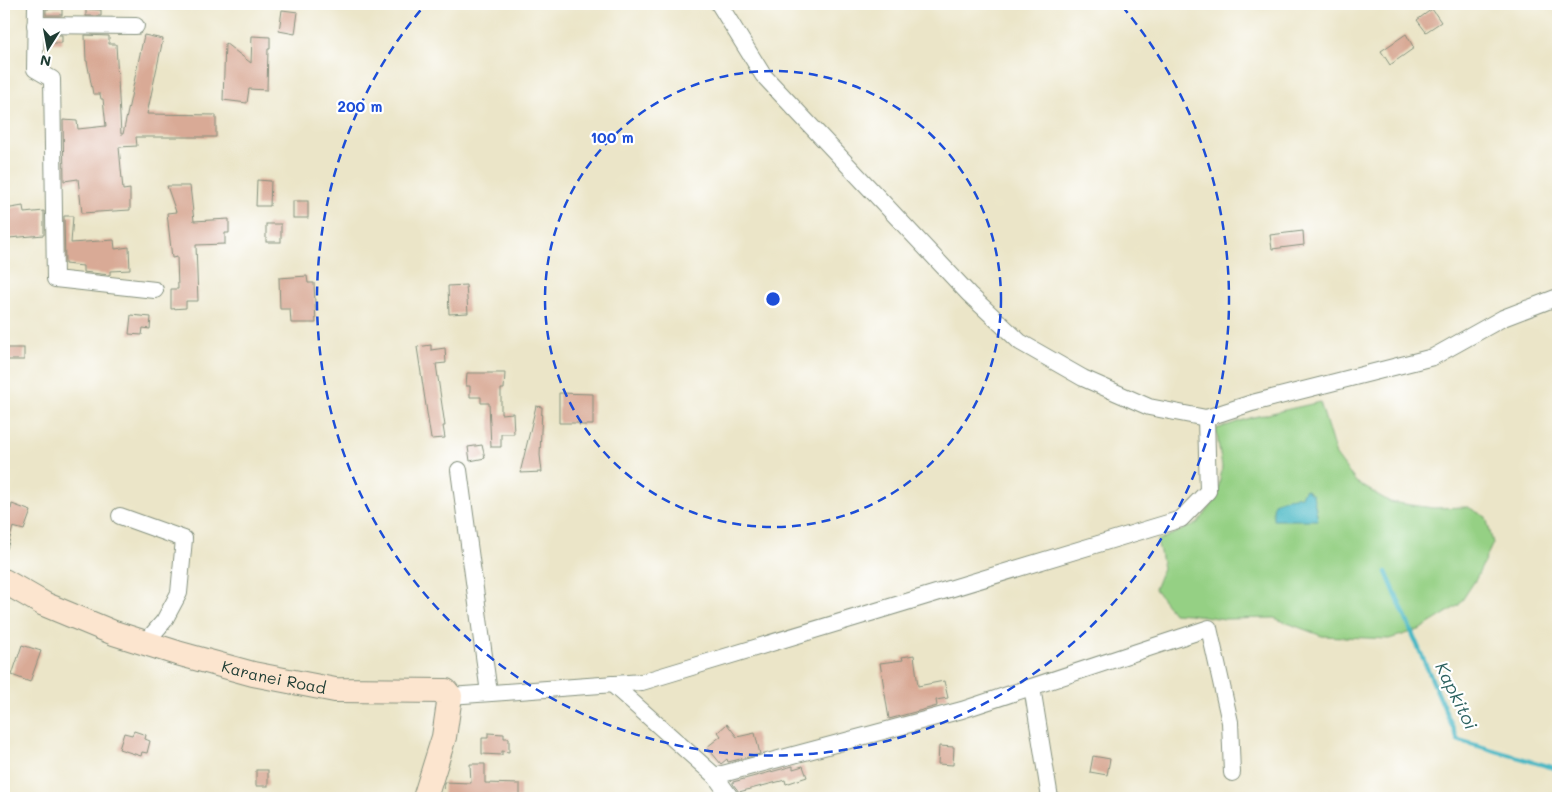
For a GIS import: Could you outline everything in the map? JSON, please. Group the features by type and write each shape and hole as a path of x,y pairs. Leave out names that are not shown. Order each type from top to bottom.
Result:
{"street":[{"path":"36,4 35,69 52,79 55,280 155,290"},
{"path":"720,4 763,75 969,294 1020,342 1083,378 1149,407 1206,418 1252,403 1433,357 1503,318 1558,297"},
{"path":"35,25 136,26"},
{"path":"425,798 444,737 450,696 642,682 1181,518 1208,490 1206,418"},
{"path":"460,470 489,693"},
{"path":"120,516 184,539 179,593 164,622 145,643"},
{"name":"Karanei Road","path":"4,581 44,604 114,633 253,674 335,690 446,691 450,696"},
{"path":"715,776 962,710 1209,628 1230,722 1232,773"},
{"path":"612,684 715,776 730,798"},
{"path":"1032,687 1050,798"}],"green space":[{"path":"1320,402 1336,455 1356,482 1390,502 1433,508 1468,507 1486,517 1493,543 1476,579 1459,605 1419,630 1389,639 1322,636 1274,618 1225,619 1173,613 1155,589 1163,569 1157,541 1198,523 1217,498 1222,467 1216,429 1250,418"}],"water":[{"path":"1305,489 1313,495 1318,520 1273,520 1274,503 1287,498 1301,496"}],"building":[{"path":"46,9 62,9 62,15 46,15"},
{"path":"86,9 101,10 101,16 86,16"},
{"path":"1432,9 1441,22 1426,32 1417,20"},
{"path":"282,10 298,12 295,34 279,31"},
{"path":"1406,34 1414,48 1390,65 1381,51"},
{"path":"46,35 62,35 62,43 45,43"},
{"path":"85,35 109,36 109,44 116,44 121,134 123,134 144,35 163,39 147,114 216,115 216,137 136,137 137,146 119,147 123,190 130,189 130,210 82,213 78,179 64,181 63,120 77,121 78,129 106,126 103,99 101,99 100,94 93,94 86,61"},
{"path":"252,36 270,37 267,90 249,89 247,103 223,100 225,43 251,63"},
{"path":"257,180 271,181 270,206 256,206"},
{"path":"167,186 190,186 194,221 229,219 229,233 225,233 225,244 196,245 198,301 186,301 186,308 171,309 171,289 178,289 177,257 172,258 167,213 176,212"},
{"path":"293,201 308,201 308,218 293,218"},
{"path":"23,206 24,213 44,211 44,235 9,238 5,209"},
{"path":"64,216 73,216 71,243 114,240 115,249 129,247 130,270 110,271 110,275 83,272 83,266 65,264"},
{"path":"266,224 281,224 281,242 266,242"},
{"path":"1303,231 1304,245 1272,249 1270,235"},
{"path":"307,276 308,283 314,283 316,323 291,323 290,309 280,309 279,278"},
{"path":"466,285 468,313 449,314 448,286"},
{"path":"131,315 151,317 150,329 143,328 142,335 129,334"},
{"path":"431,345 431,350 445,348 446,363 436,364 445,438 431,439 417,347"},
{"path":"4,348 24,348 24,360 4,360"},
{"path":"467,373 505,373 504,389 501,389 501,414 513,413 514,434 501,434 501,447 491,447 489,403 481,403 481,397 470,397 470,386 466,386"},
{"path":"559,393 593,394 593,425 559,423"},
{"path":"536,406 542,407 540,455 542,472 520,473"},
{"path":"482,445 485,458 470,461 468,447"},
{"path":"12,504 31,511 24,530 13,527 7,549 4,548 4,506 11,509"},
{"path":"22,645 41,651 30,682 12,675"},
{"path":"914,655 918,686 944,681 948,698 936,700 937,706 889,719 880,663 903,660 902,657"},
{"path":"727,724 737,737 755,733 760,754 728,762 727,759 721,764 707,747 721,736 718,732"},
{"path":"134,731 146,735 145,739 150,741 147,753 142,752 141,756 119,749 124,733 132,735"},
{"path":"488,733 504,734 504,738 509,738 509,752 502,751 502,755 482,754 482,738 488,738"},
{"path":"939,746 954,747 953,765 938,764"},
{"path":"1093,756 1110,759 1107,775 1090,772"},
{"path":"470,764 485,764 485,783 520,784 520,798 443,798 444,782 471,783"},
{"path":"793,766 793,769 803,766 807,777 786,784 785,780 739,792 733,784 733,782"},
{"path":"256,770 268,770 268,786 256,786"}],"waterway":[{"name":"Kapkitoi","path":"1386,572 1458,740 1558,769"}]}
